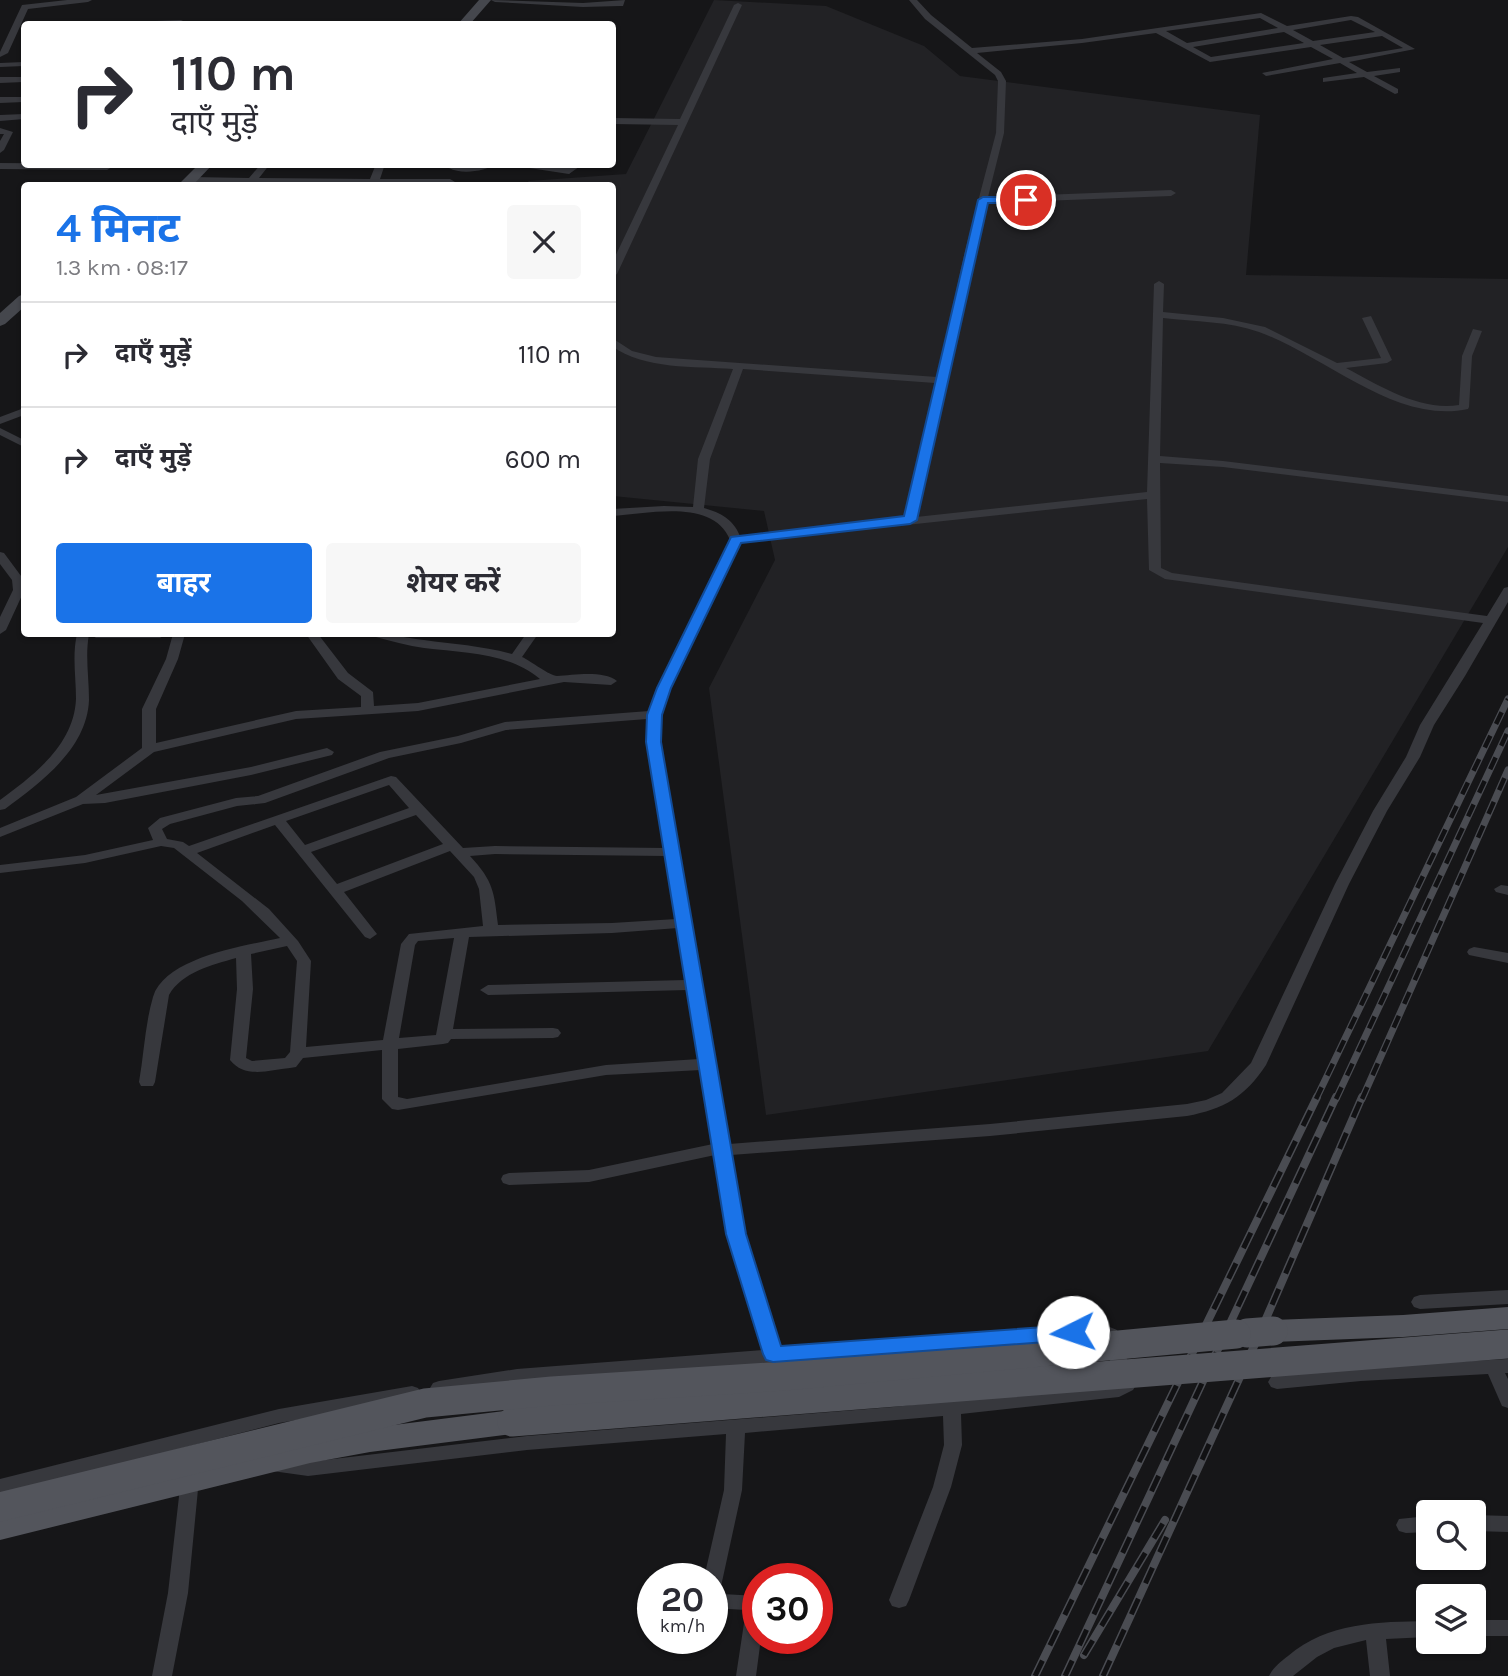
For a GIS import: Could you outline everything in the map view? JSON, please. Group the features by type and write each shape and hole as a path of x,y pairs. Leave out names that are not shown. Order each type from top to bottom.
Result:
{"main road":[{"path":"0,1507 425,1403 552,1391 785,1376 1293,1329 1403,1326 1508,1318"},
{"path":"0,1527 258,1463 370,1440 512,1422 1503,1359"}],"street":[{"path":"22,21 25,6 88,0"},
{"path":"467,21 485,0"},
{"path":"495,0 583,5 620,4 621,0"},
{"path":"910,520 940,380 1000,133 1002,81 998,74 928,17 913,0"},
{"path":"616,265 738,5"},
{"path":"970,51 1082,41 1259,15 1395,90"},
{"path":"1184,46 1351,18 1358,19 1411,50 1266,73"},
{"path":"0,55 21,28"},
{"path":"1156,29 1210,60 1383,33"},
{"path":"0,65 21,64"},
{"path":"1326,80 1397,70"},
{"path":"0,80 21,80"},
{"path":"0,100 21,100"},
{"path":"0,117 21,117"},
{"path":"616,121 682,122"},
{"path":"0,131 9,132 0,150"},
{"path":"0,166 21,165"},
{"path":"188,182 203,168"},
{"path":"251,181 262,168"},
{"path":"454,168 483,168"},
{"path":"542,168 569,171 573,168"},
{"path":"219,182 312,182"},
{"path":"983,200 1171,193"},
{"path":"1159,284 1153,566 1160,574 1490,620"},
{"path":"0,321 21,302"},
{"path":"1159,315 1262,329 1413,404 1439,409 1463,409 1467,356 1477,331"},
{"path":"1335,366 1387,360 1367,318"},
{"path":"616,344 628,354 640,357 739,367 940,380"},
{"path":"698,510 704,459 739,367"},
{"path":"0,421 21,412"},
{"path":"0,431 21,442"},
{"path":"1154,459 1223,464 1508,499"},
{"path":"736,540 1153,495"},
{"path":"616,513 698,510 720,516 730,524 736,540 664,688 654,715 654,742 736,1234 773,1354"},
{"path":"0,556 18,580 19,590 0,630"},
{"path":"509,1179 589,1176 721,1148 1003,1128 1187,1110 1213,1106 1227,1100 1258,1065 1342,884 1413,757 1427,724 1460,676 1508,591"},
{"path":"0,806 37,778 55,758 77,723 82,701 80,646 82,637"},
{"path":"149,749 149,709 172,659 178,637"},
{"path":"314,637 343,676 368,695 368,710"},
{"path":"392,637 420,644 462,646 515,658 537,668 551,681"},
{"path":"515,658 530,637"},
{"path":"0,833 81,800 149,749 296,715 418,707 575,677 611,681"},
{"path":"161,842 155,828 165,821 236,802 267,798 385,755 461,740 505,726 654,715"},
{"path":"81,800 105,799 250,771 327,752"},
{"path":"186,852 387,780 394,782 483,880 491,930"},
{"path":"302,851 419,809"},
{"path":"277,819 370,934"},
{"path":"0,869 85,859 161,842 170,842 186,852 258,908 298,951 305,970 299,1013 298,1053 296,1058 282,1065 249,1067 238,1060 245,989 243,951"},
{"path":"335,890 457,849 672,852"},
{"path":"684,923 612,928 491,930 410,939 390,1045 390,1099 398,1105 618,1069 707,1064"},
{"path":"298,1053 438,1041 446,1034 462,932"},
{"path":"147,1082 163,989 172,980 192,969 243,951 289,941"},
{"path":"1474,953 1508,958"},
{"path":"488,990 694,985"},
{"path":"446,1034 553,1033"},
{"path":"1420,1302 1508,1297"},
{"path":"0,1487 254,1423 326,1407 517,1376 773,1354 1100,1331 1111,1335 1127,1385 1119,1390 951,1408 736,1428 527,1443 308,1469 258,1463 254,1423"},
{"path":"1277,1382 1503,1359 1508,1401"},
{"path":"899,1600 945,1476 953,1445 951,1408"},
{"path":"717,1563 733,1490 736,1428"},
{"path":"162,1676 178,1592 190,1479"},
{"path":"1486,1523 1508,1524"},
{"path":"1406,1525 1416,1525"},
{"path":"728,1602 752,1602 756,1606 746,1676"},
{"path":"1486,1628 1508,1628"},
{"path":"1279,1676 1313,1648 1342,1636 1375,1630 1416,1629"},
{"path":"1375,1630 1380,1676"}],"shaded area":[{"path":"714,0 826,6 924,46 960,76 1260,115 1246,275 1508,279 1508,547 1208,1051 766,1115 709,688 775,560 764,511 616,496 616,182 528,182 626,174"}],"railway":[{"path":"1316,1099 1508,699"},
{"path":"1336,1099 1508,731"},
{"path":"1362,1099 1508,770"},
{"path":"1035,1676 1317,1097"},
{"path":"1065,1676 1336,1097"},
{"path":"1103,1676 1255,1344 1362,1097"},
{"path":"1084,1655 1165,1520"}],"route":[{"path":"1026,200 983,200 910,520 736,540 664,688 654,715 654,742 736,1234 773,1354 1073,1332"}]}
